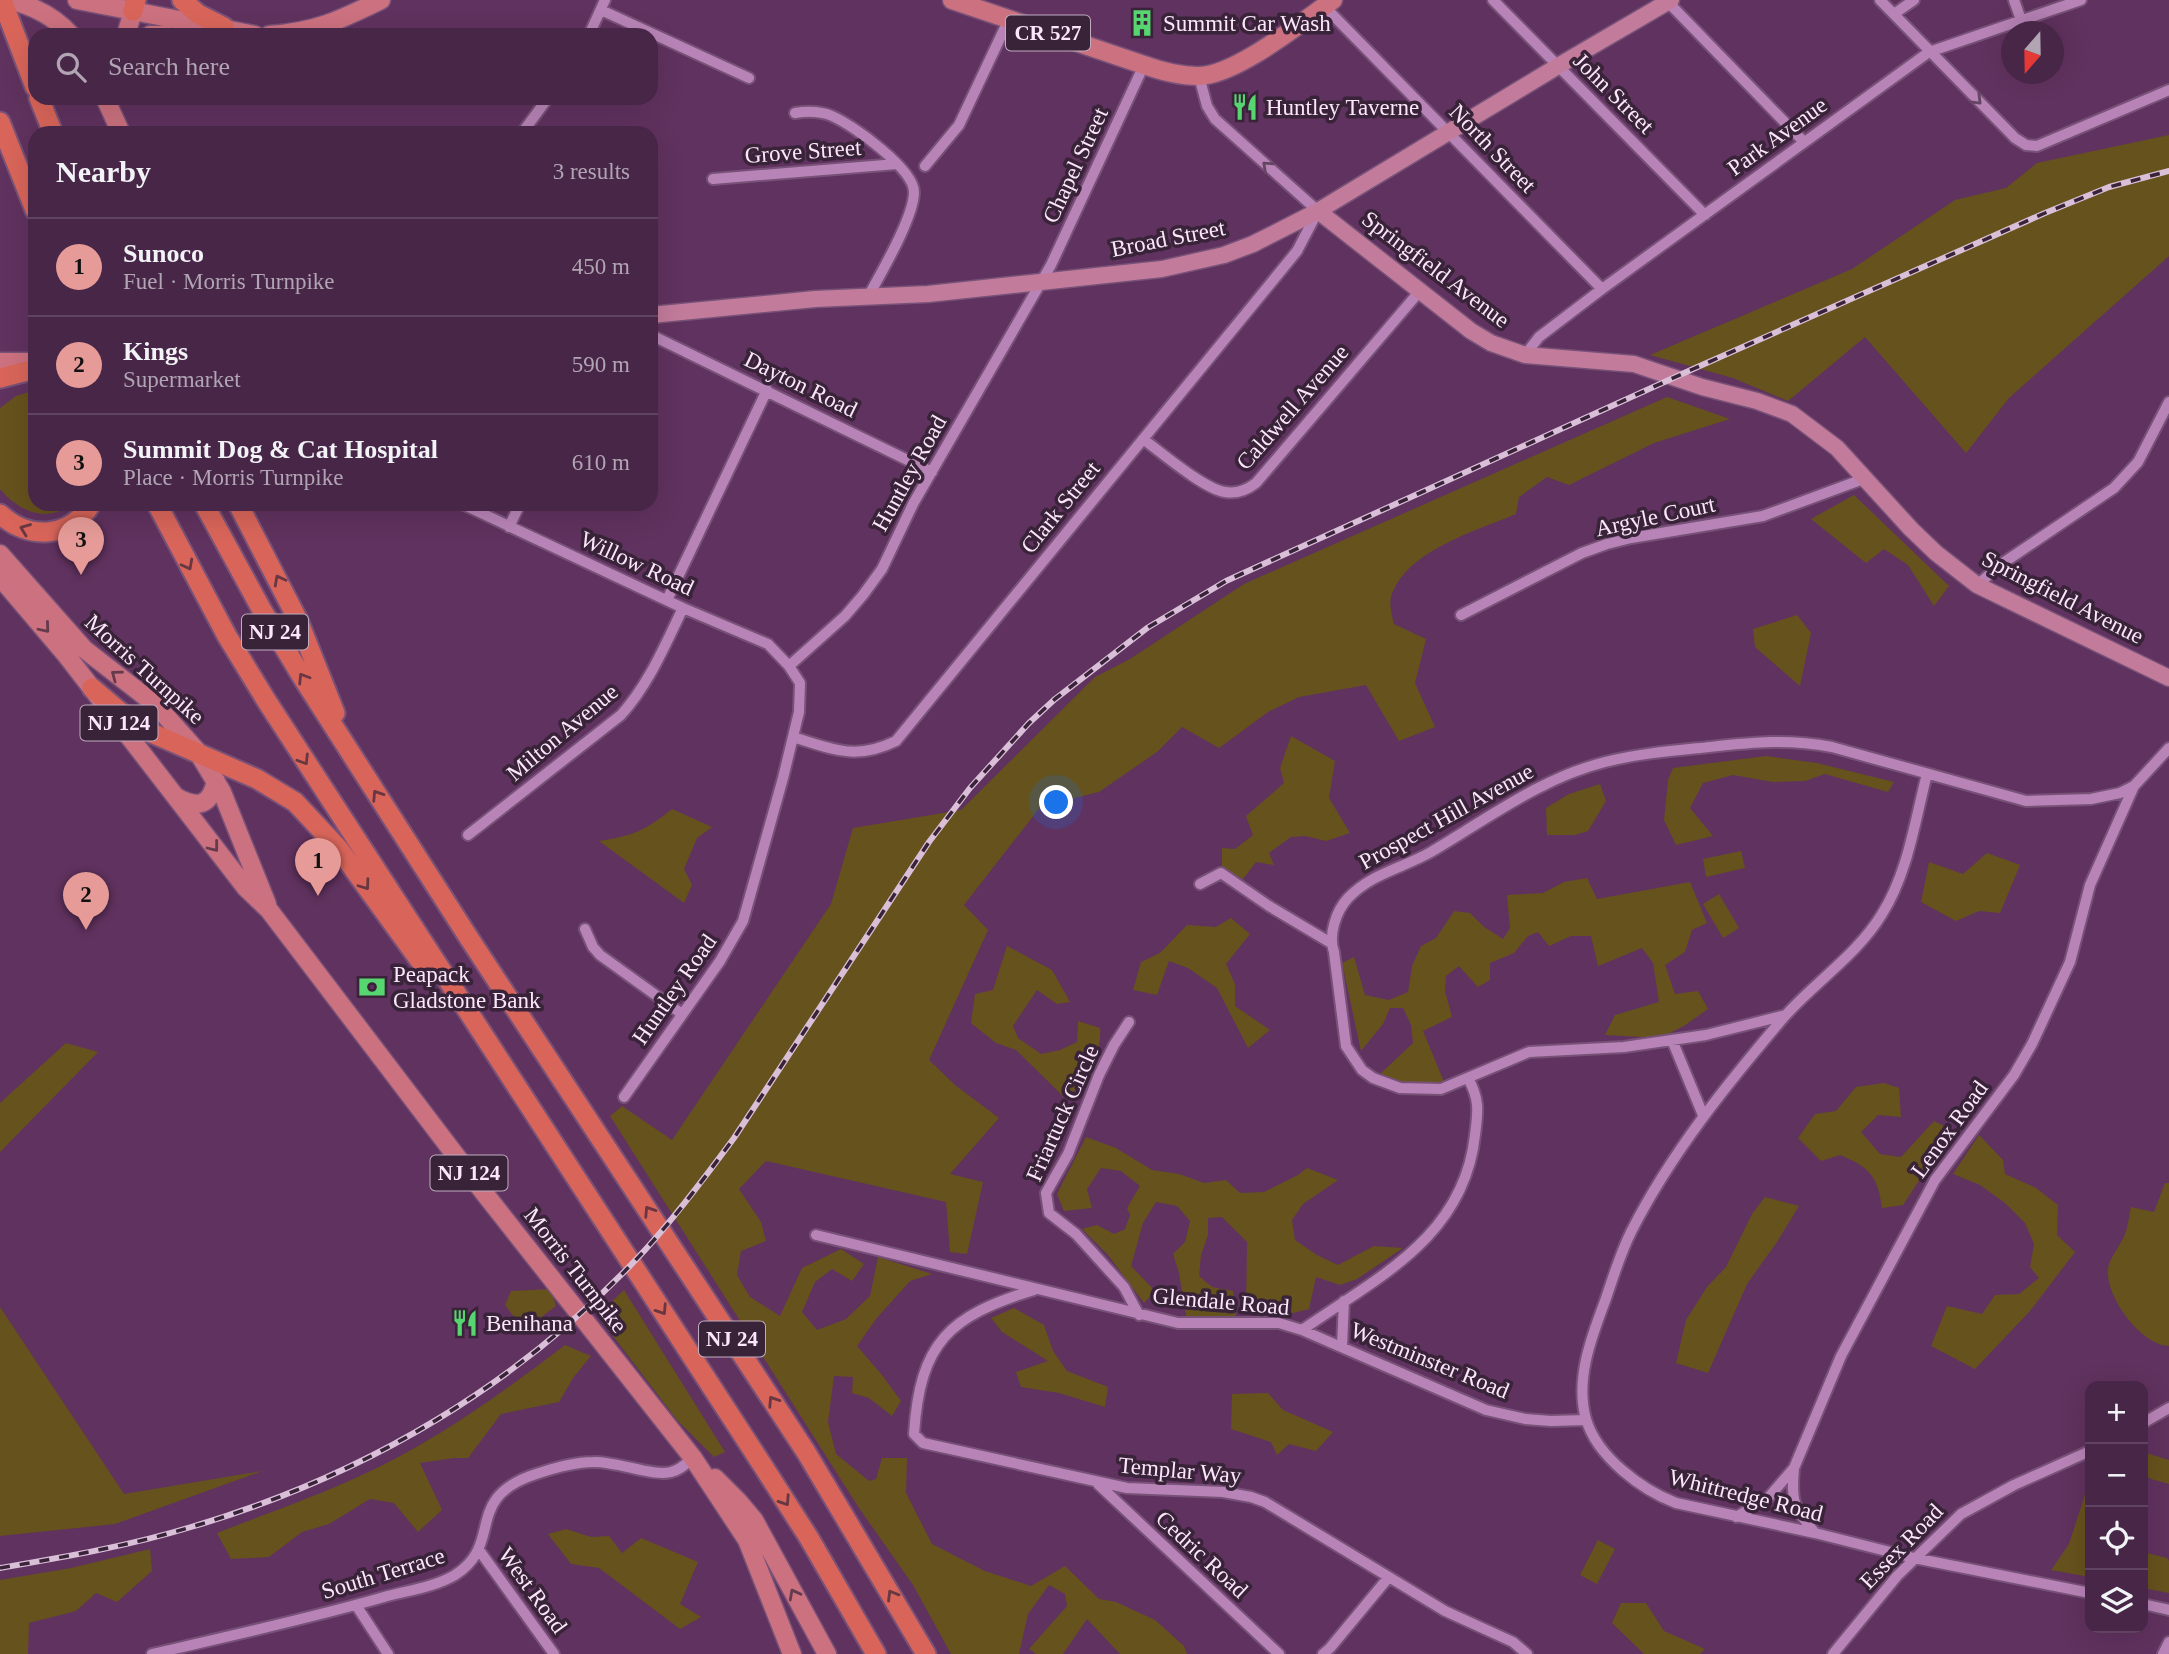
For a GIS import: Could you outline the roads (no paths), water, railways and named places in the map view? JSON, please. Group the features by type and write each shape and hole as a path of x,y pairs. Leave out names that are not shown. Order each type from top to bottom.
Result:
{"highway":[{"path":"2,0 28,68"},
{"path":"182,0 198,14 225,27"},
{"path":"0,8 20,47"},
{"path":"42,105 50,126"},
{"path":"0,122 28,192"},
{"path":"0,378 28,371"},
{"path":"0,514 26,531 50,533 71,525 84,511"},
{"name":"NJ 24","path":"161,511 200,588 259,689 809,1538 876,1654"},
{"name":"NJ 24","path":"208,511 263,612 352,756 806,1452 926,1654"},
{"path":"243,511 298,621 352,756"},
{"path":"92,688 138,727 277,789 318,824 339,849 571,1170"}],"main road":[{"path":"9,0 46,13 63,28"},
{"path":"77,0 134,5 229,28"},
{"path":"315,28 332,24 382,0"},
{"name":"CR 527","path":"953,0 1169,73 1199,76 1218,73 1243,60 1329,3"},
{"name":"Broad Street","path":"658,314 815,299 928,294 1162,269 1204,260 1253,244 1318,211 1668,1"},
{"path":"128,28 134,5"},
{"path":"108,105 118,126"},
{"path":"117,105 119,126"},
{"name":"Springfield Avenue","path":"1318,211 1419,292 1481,337 1509,351 1525,355 1634,365 1792,414 1821,433 1911,529 1936,553 1977,585 2169,678"},
{"path":"0,362 28,362"},
{"name":"Morris Turnpike","path":"0,554 71,636 99,662 156,705 201,755 216,781 270,910"},
{"name":"Morris Turnpike","path":"0,577 54,639 246,888 270,910 485,1194 693,1458"},
{"path":"176,797 193,804 203,803 211,797 216,781"},
{"name":"NJ 124","path":"693,1458 747,1540 792,1654"},
{"name":"NJ 124","path":"693,1458 754,1520 827,1654"}],"street":[{"name":"John Street","path":"1493,0 1704,215"},
{"path":"1880,0 2015,138 2026,145 2037,146 2169,90"},
{"path":"1894,14 1914,0"},
{"path":"2014,0 2021,20"},
{"name":"Park Avenue","path":"1525,355 1539,337 1602,289 1929,52 2081,0"},
{"path":"1668,1 1804,142"},
{"name":"North Street","path":"1329,3 1448,132 1602,289"},
{"path":"592,28 603,5 649,28"},
{"path":"925,166 959,125 1009,19"},
{"path":"658,32 749,78"},
{"name":"Chapel Street","path":"1043,281 1144,65"},
{"name":"Springfield Avenue","path":"1199,76 1207,106 1215,119 1318,211"},
{"path":"527,126 543,105"},
{"path":"795,113 813,111 833,117 858,132 908,174 913,184 912,204 868,297"},
{"name":"Grove Street","path":"713,179 897,164"},
{"name":"Clark Street","path":"793,737 844,752 858,753 870,752 896,741 1297,251 1318,211"},
{"name":"Huntley Road","path":"624,1097 720,961 743,921 793,737 801,693 800,683 789,666 845,616 882,569 913,504 1043,281"},
{"name":"Caldwell Avenue","path":"1143,439 1215,489 1232,492 1249,488 1419,292"},
{"name":"Dayton Road","path":"658,338 932,472"},
{"path":"667,600 767,390"},
{"path":"1977,585 2003,564 2114,488 2138,462 2168,406"},
{"name":"Argyle Court","path":"1461,615 1581,553 1607,544 1763,516 1866,478"},
{"name":"Willow Road","path":"476,511 683,608 768,644 789,666"},
{"path":"509,527 517,511"},
{"name":"Milton Avenue","path":"468,835 621,715 636,699 683,608"},
{"name":"Prospect Hill Avenue","path":"1786,1015 1672,1040 1624,1047 1529,1052 1440,1089 1414,1090 1387,1084 1362,1070 1346,1046 1331,943 1334,925 1346,900 1369,879 1428,854 1523,796 1605,762 1764,741 1800,741 1832,747 2026,801 2099,798 2134,786"},
{"name":"Lenox Road","path":"1736,1517 1768,1498 1794,1468 1841,1356 1935,1180 2014,1075 2032,1044 2070,962 2090,886 2134,786 2169,748"},
{"path":"1586,1420 1584,1375 1588,1348 1626,1246 1646,1206 1703,1115 1786,1015 1850,953 1882,914 1903,866 1927,774"},
{"path":"1200,884 1221,873 1331,943"},
{"path":"585,929 600,955 682,1014"},
{"name":"Friartuck Circle","path":"1129,1022 1100,1075 1068,1154 1046,1193 1049,1213 1076,1234 1124,1287 1139,1315"},
{"path":"1672,1040 1703,1115"},
{"name":"Glendale Road","path":"816,1235 1178,1323 1279,1323 1303,1330 1403,1260 1430,1235 1452,1207 1469,1171 1475,1133 1477,1094 1468,1078"},
{"name":"Templar Way","path":"1034,1290 981,1309 963,1320 940,1343 926,1367 919,1390 914,1434 918,1440 1097,1483 1127,1488 1223,1492 1251,1497 1265,1502 1446,1611 1514,1642 1527,1654"},
{"path":"1342,1346 1344,1301"},
{"name":"Westminster Road","path":"1303,1330 1486,1409 1525,1419 1551,1422 1586,1420"},
{"path":"2148,1420 2169,1408"},
{"name":"Whittredge Road","path":"1586,1420 1609,1456 1638,1483 1657,1496 1676,1503 1914,1558 2085,1592"},
{"name":"Essex Road","path":"1833,1654 1914,1558 1961,1514 2014,1485 2085,1453"},
{"path":"479,1550 492,1504 498,1494 517,1481 567,1465 591,1462 670,1473 680,1469 693,1458"},
{"path":"1794,1468 1791,1497 1803,1519 1815,1533"},
{"name":"Cedric Road","path":"1097,1483 1279,1654"},
{"name":"South Terrace","path":"152,1654 175,1651 356,1605 452,1577 471,1563 479,1550"},
{"name":"West Road","path":"479,1550 554,1654"},
{"path":"1323,1654 1388,1577"},
{"path":"356,1605 388,1654"},
{"path":"2148,1605 2169,1609"},
{"path":"2163,1654 2169,1642"}],"railway":[{"path":"0,1568 168,1534 255,1506 318,1481 437,1420 546,1343 597,1298 645,1250 702,1181 734,1138 929,842 970,788 1029,723 1055,699 1147,628 1226,581 1693,369 2045,213 2109,187 2169,171"}],"place":[{"name":"Summit Car Wash","path":"1142,23"},
{"name":"Huntley Taverne","path":"1245,107"},
{"name":"Summit Dog & Cat Hospital","path":"81,575"},
{"name":"Sunoco","path":"318,896"},
{"name":"Kings","path":"86,930"},
{"name":"Peapack Gladstone Bank","path":"372,987"},
{"name":"Benihana","path":"465,1323"}]}
